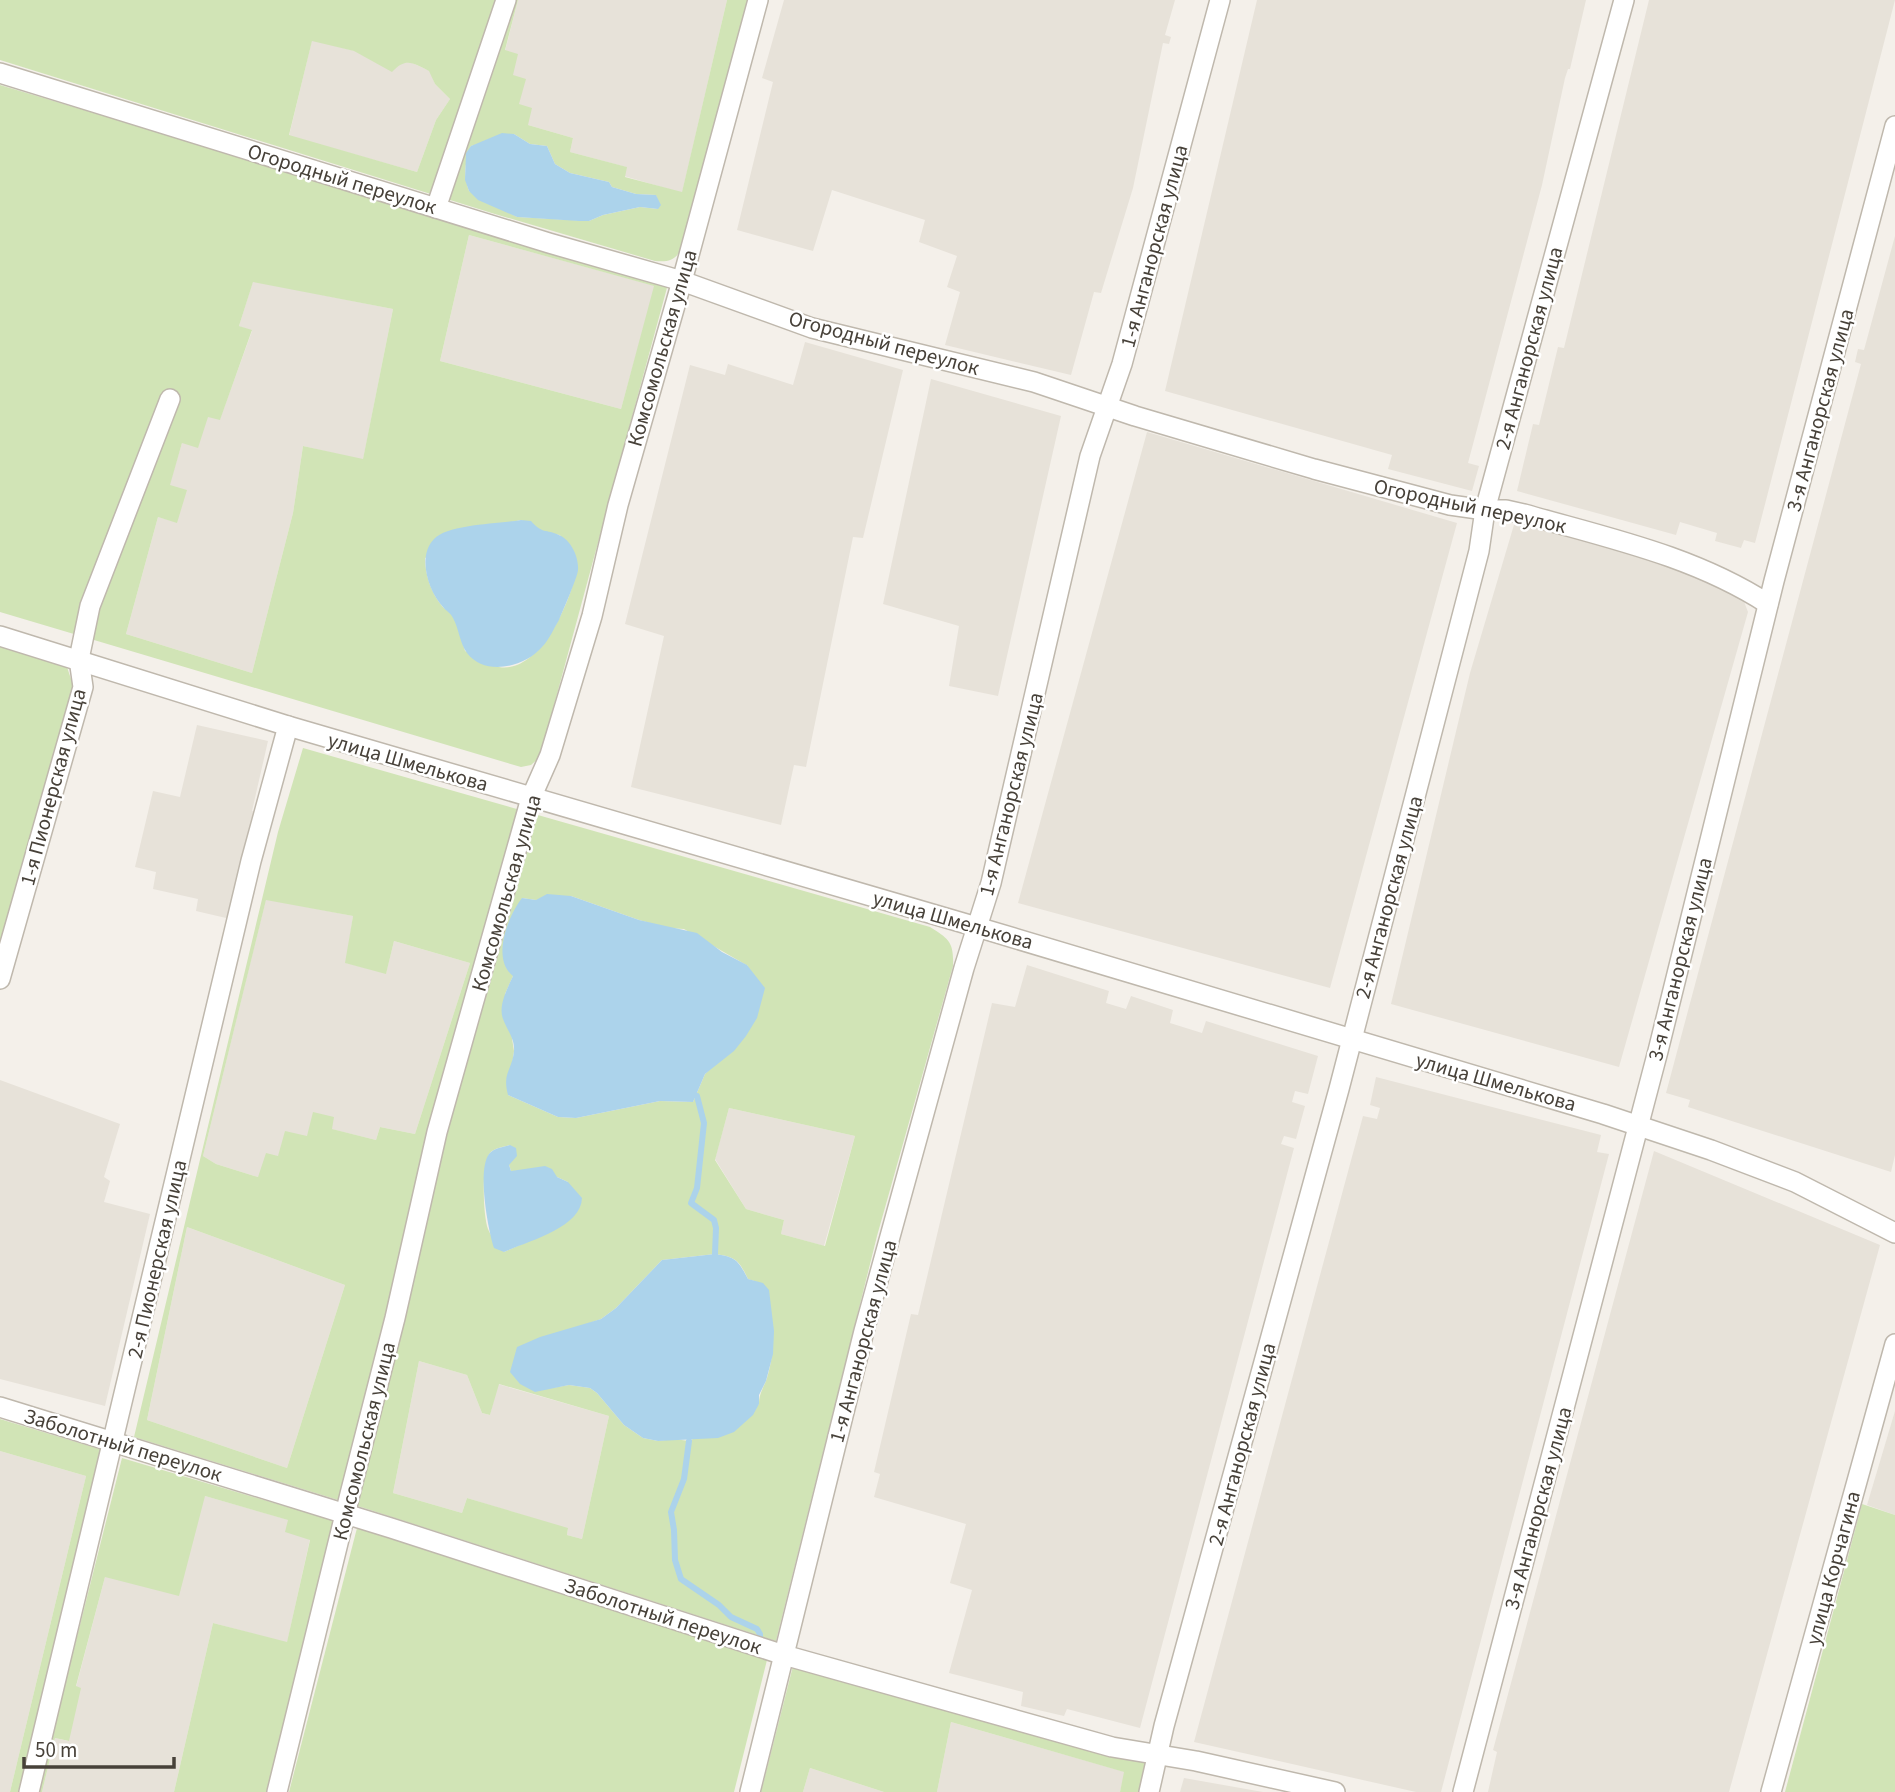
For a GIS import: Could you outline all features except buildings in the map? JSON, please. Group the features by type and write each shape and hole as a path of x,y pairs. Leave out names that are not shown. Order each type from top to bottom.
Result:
{"street":[{"path":"436,208 506,0"},
{"name":"Комсомольская улица","path":"277,1792 395,1318 436,1132 531,798 550,755 592,616 618,505 758,0"},
{"name":"1-я Анганорская улица","path":"750,1792 864,1331 960,982 991,883 1090,456 1122,364 1220,0"},
{"name":"2-я Анганорская улица","path":"1149,1792 1157,1754 1351,1040 1479,551 1485,510 1624,0"},
{"name":"Огородный переулок","path":"0,73 682,281 812,328 1034,382 1135,416 1314,469 1450,505 1524,514 1688,562 1741,587 1768,604"},
{"name":"3-я Анганорская улица","path":"1463,1792 1638,1125 1768,604 1895,126"},
{"name":"1-я Пионерская улица","path":"0,979 83,687 79,659 90,606 170,399"},
{"name":"улица Шмелькова","path":"0,636 288,726 977,927 1638,1125 1795,1182 1895,1233"},
{"name":"2-я Пионерская улица","path":"29,1792 248,874 288,726"},
{"name":"улица Корчагина","path":"1771,1792 1895,1344"},
{"name":"Заболотный переулок","path":"0,1407 345,1514 785,1656 1112,1747 1335,1792"}],"shaded area":[{"path":"518,0 727,0 682,193 624,176 626,167 570,152 573,138 528,125 519,105 505,51"},
{"path":"784,0 1175,0 1165,35 1171,37 1169,44 1163,43 1133,188 1101,293 1094,292 1071,375 945,345 960,292 947,287 957,256 919,242 925,220 832,190 813,251 737,230 773,82 762,78"},
{"path":"1257,0 1586,0 1570,69 1565,78 1542,185 1468,463 1479,466 1472,491 1388,469 1392,455 1165,391"},
{"path":"1649,0 1895,0 1755,543 1744,540 1741,548 1715,541 1717,533 1680,522 1676,535 1517,491 1533,424 1539,425 1558,347 1564,348"},
{"path":"312,40 355,51 392,71 400,63 410,62 430,71 435,84 450,99 436,120 417,172 289,136"},
{"path":"469,235 655,286 621,409 440,361"},
{"path":"1895,236 1895,1155 1891,1172 1688,1107 1690,1100 1666,1093 1861,364 1855,362 1858,349 1864,350"},
{"path":"253,281 393,309 363,460 303,446 293,513 252,673 126,634 158,517 177,522 169,486 182,443 208,416 220,419 252,331 239,326"},
{"path":"805,342 903,370 863,538 853,537 806,767 794,765 781,825 631,787 664,636 625,624 690,365 725,375 728,364 793,385"},
{"path":"931,379 1061,416 998,696 949,686 959,626 883,604"},
{"path":"1147,432 1457,523 1330,988 1018,903"},
{"path":"1516,518 1707,575 1707,582 1743,599 1748,612 1619,1067 1391,1004 1470,673"},
{"path":"197,725 268,741 252,811 263,814 239,921 196,911 198,899 153,889 156,872 135,867 153,791 180,797"},
{"path":"266,899 353,916 346,963 386,973 394,941 470,963 415,1134 380,1127 376,1140 331,1129 307,1136 278,1156 258,1177 216,1164 203,1156"},
{"path":"1027,965 1109,991 1106,1003 1126,1009 1131,996 1173,1010 1170,1023 1202,1033 1206,1021 1318,1056 1308,1094 1295,1091 1292,1102 1305,1106 1296,1139 1284,1136 1281,1144 1294,1148 1140,1728 1067,1709 1064,1716 1021,1706 1023,1692 949,1673 972,1590 950,1583 966,1524 874,1497 880,1474 874,1472 911,1314 918,1315 992,1003 1015,1007"},
{"path":"1376,1077 1601,1135 1597,1152 1609,1154 1441,1792 1416,1792 1194,1742 1363,1116 1377,1119 1380,1108 1370,1105"},
{"path":"0,1080 120,1124 104,1177 110,1181 104,1202 150,1214 105,1406 0,1379"},
{"path":"729,1108 855,1136 824,1246 781,1234 784,1220 746,1209 715,1159"},
{"path":"1654,1151 1880,1245 1729,1792 1488,1792 1497,1752 1493,1750"},
{"path":"187,1227 345,1285 287,1468 147,1420"},
{"path":"419,1361 467,1375 482,1413 490,1415 498,1384 609,1416 582,1539 567,1535 568,1529 467,1498 462,1513 393,1493"},
{"path":"1895,1411 1895,1515 1867,1505"},
{"path":"0,1451 86,1476 10,1792 0,1792"},
{"path":"205,1496 289,1520 310,1539 287,1643 213,1623 174,1792 42,1792 55,1738 68,1741 80,1688 76,1687 105,1577"},
{"path":"951,1722 1125,1772 1120,1792 937,1792"},
{"path":"810,1768 884,1792 803,1792"},
{"path":"1184,1778 1263,1792 1180,1792"}],"green space":[{"path":"0,0 518,0 505,50 518,54 513,75 526,79 519,104 532,108 528,125 573,138 570,152 627,167 625,177 682,192 727,0 749,0 681,250 673,259 664,261 655,261 495,214 0,60","holes":["312,41 354,51 392,72 406,63 429,71 435,84 450,99 436,120 417,172 289,135","514,134 530,144 547,146 555,164 570,173 609,182 612,187 636,194 656,195 658,209 640,207 589,221 517,217 469,191 466,168 471,146"]},
{"path":"0,85 668,284 540,757 531,765 521,767 0,612","holes":["469,235 654,286 621,409 440,361","253,282 393,309 363,459 303,446 293,513 252,673 126,634 158,517 177,523 187,490 170,485 182,443 198,448 208,417 220,420 252,330 239,326","521,520 546,533 560,535 574,576 565,607 538,650 513,666 499,667 465,651 454,617 438,601 427,577 425,564 425,558 497,525"]},
{"path":"0,645 67,667 74,688 0,949"},
{"path":"303,748 930,927 949,942 953,966 877,1236 776,1641 134,1437 278,832","holes":["571,896 639,920 668,928 684,929 748,966 717,1063 705,1074 693,1102 660,1101 576,1118 558,1117 508,1095 514,1051 505,994 513,976 522,898 536,900","266,900 353,916 345,963 386,974 394,941 470,963 415,1134 380,1127 376,1140 332,1129 334,1117 313,1112 307,1136 285,1131 278,1156 266,1153 258,1177 216,1164 203,1156","729,1108 855,1136 825,1246 781,1234 784,1220 746,1209 715,1160","510,1145 511,1171 557,1177 568,1182 529,1241 504,1252 488,1229 485,1213 485,1168 490,1153","187,1227 345,1285 287,1468 147,1420","715,1254 736,1260 748,1279 765,1286 768,1293 772,1352 759,1404 689,1441 658,1441 643,1438 624,1425 590,1388 569,1385 552,1388 584,1325 601,1319 616,1308 662,1260","419,1361 467,1375 482,1413 490,1415 499,1384 609,1416 582,1539 567,1535 568,1528 467,1498 462,1513 393,1493"]},
{"path":"0,1419 106,1451 18,1792 10,1792 86,1476 0,1451"},
{"path":"122,1458 335,1521 270,1792 174,1792 213,1623 287,1642 310,1540 285,1532 288,1520 205,1496 179,1596 105,1577 76,1686 81,1688 69,1741 55,1738 42,1792 38,1792"},
{"path":"1862,1504 1895,1515 1895,1792 1785,1792"},
{"path":"357,1528 767,1660 734,1792 289,1792"},
{"path":"793,1666 1151,1761 1142,1792 1120,1792 1124,1772 951,1722 937,1792 884,1792 810,1768 803,1792 761,1792"}],"water":[{"path":"502,133 514,134 530,144 547,146 555,164 570,173 609,182 612,187 636,194 656,195 661,205 658,209 640,207 589,221 579,221 517,217 478,200 469,191 465,180 466,153 471,146"},
{"path":"521,520 531,521 541,530 559,535 567,541 576,555 577,574 559,620 535,654 516,664 494,667 484,665 467,653 451,614 444,609 433,592 426,573 426,555 434,539 451,530"},
{"path":"547,894 571,896 639,920 697,933 722,952 747,965 765,988 757,1018 746,1036 734,1051 705,1074 693,1102 660,1101 576,1118 558,1117 508,1095 507,1076 514,1047 502,1009 513,976 506,969 503,959 504,937 522,898 536,900"},
{"path":"510,1145 516,1148 517,1156 509,1165 511,1171 545,1166 552,1169 557,1177 568,1182 582,1198 573,1218 563,1225 504,1252 494,1248 485,1200 484,1173 489,1154"},
{"path":"715,1254 736,1260 748,1279 763,1283 769,1290 774,1331 773,1354 766,1381 759,1395 759,1404 753,1415 734,1432 718,1438 658,1441 643,1438 624,1425 590,1388 569,1385 535,1392 520,1384 510,1372 517,1347 540,1337 601,1319 616,1308 662,1260"}],"waterway":[{"path":"697,1096 704,1123 697,1188 691,1203 714,1220 715,1254"},
{"path":"689,1441 684,1479 671,1512 675,1560 681,1579 719,1605 731,1617 757,1629 760,1641"}]}
